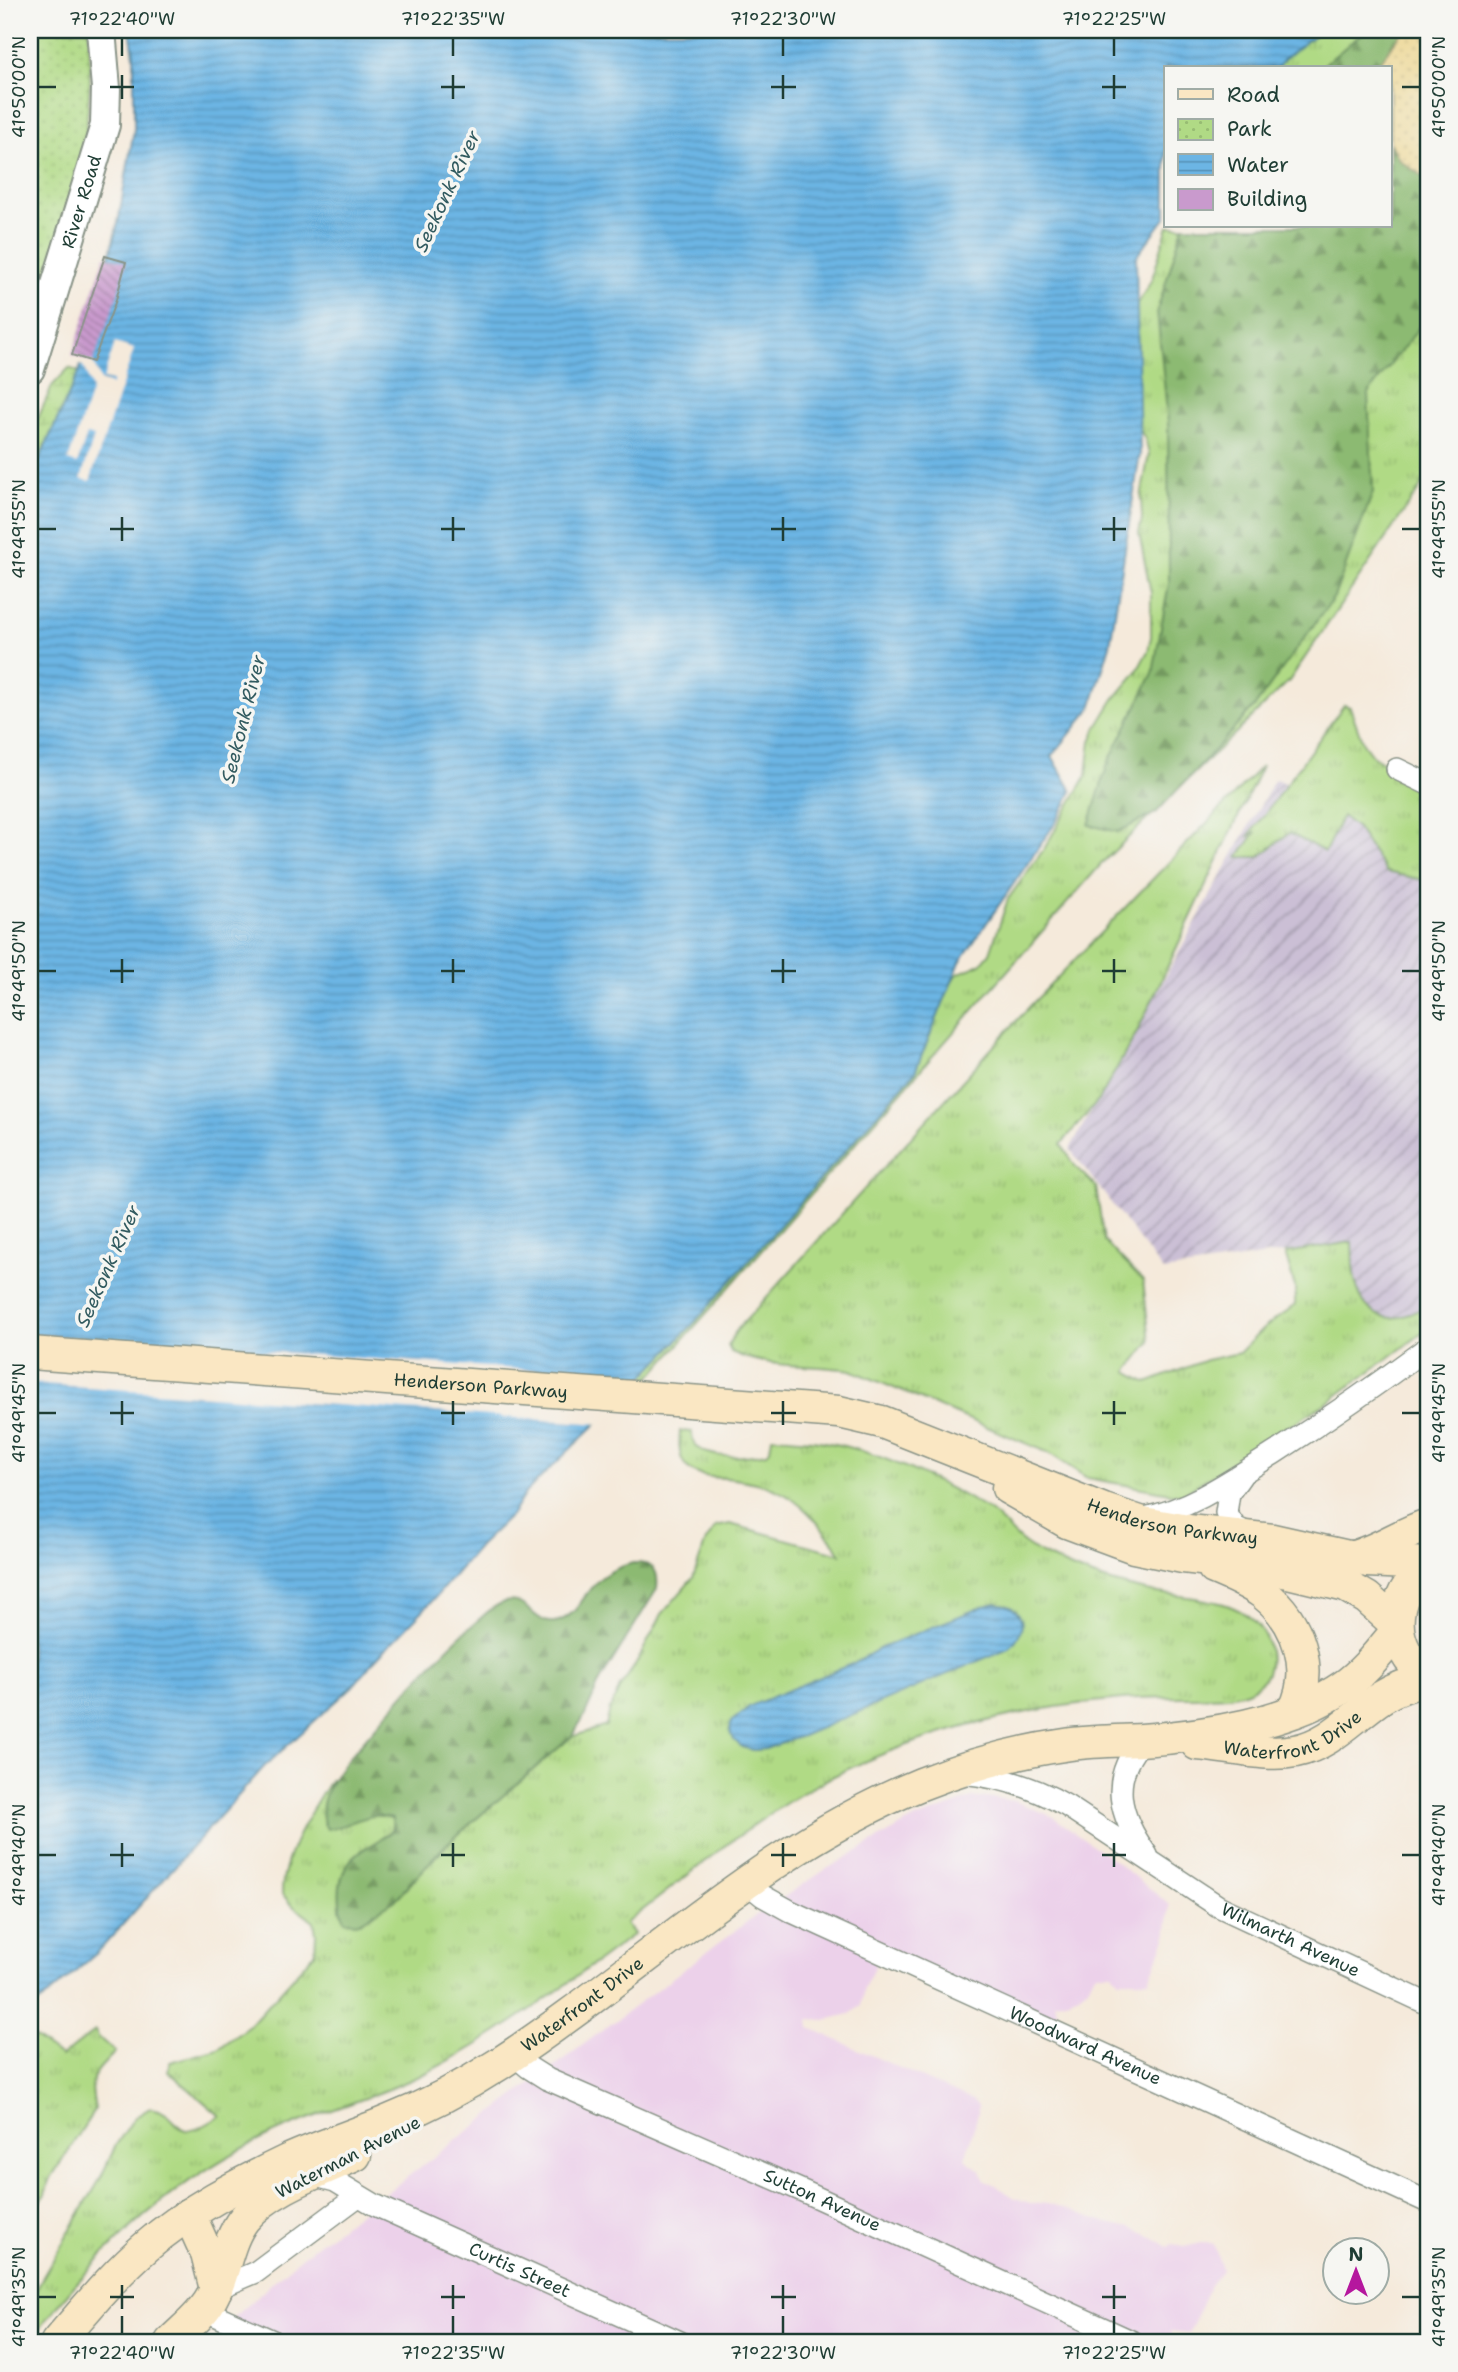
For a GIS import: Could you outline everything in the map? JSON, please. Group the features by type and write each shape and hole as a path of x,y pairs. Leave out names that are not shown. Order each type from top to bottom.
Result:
{"main road":[{"name":"Henderson Parkway","path":"30,1353 719,1402 850,1414 925,1438 1131,1519 1188,1531 1258,1538 1351,1558 1428,1566"},
{"name":"Henderson Parkway","path":"925,1438 1050,1513 1082,1529 1134,1547 1183,1557 1263,1566 1334,1582 1367,1598 1397,1628"},
{"path":"1351,1558 1428,1525"},
{"path":"1183,1557 1252,1586 1265,1595 1289,1621 1299,1643 1304,1665 1301,1695 1294,1711"},
{"name":"Henderson Parkway","path":"1428,1566 1405,1591 1397,1613 1397,1628 1405,1653 1428,1678"},
{"name":"Waterfront Drive","path":"57,2342 131,2261 188,2214 290,2160 387,2122 441,2096 513,2054 747,1883 839,1823 891,1797 956,1772 1039,1750 1091,1742 1143,1740 1239,1726 1294,1711 1344,1686 1373,1659 1397,1628"},
{"name":"Waterfront Drive","path":"1143,1740 1274,1752 1298,1751 1330,1737 1389,1693 1428,1678"},
{"name":"Waterman Avenue","path":"171,2342 210,2300 234,2236 245,2217 273,2194 428,2115 441,2096"},
{"path":"188,2214 207,2254 210,2300"}],"street":[{"name":"River Road","path":"30,369 105,125 106,88 101,30"},
{"path":"1397,769 1428,784"},
{"path":"1131,1519 1179,1508 1245,1472 1346,1408 1428,1347"},
{"path":"1245,1472 1229,1493 1226,1513 1235,1527 1258,1538"},
{"name":"Wilmarth Avenue","path":"1143,1740 1125,1768 1120,1797 1136,1838 1158,1867"},
{"name":"Wilmarth Avenue","path":"956,1772 999,1779 1044,1794 1198,1895 1239,1917 1428,2004"},
{"name":"Woodward Avenue","path":"747,1883 763,1896 790,1911 1428,2202"},
{"name":"Sutton Avenue","path":"513,2054 547,2079 805,2192 1133,2342"},
{"path":"275,2342 210,2300 250,2276 359,2196 353,2173 353,2164 358,2153"},
{"name":"Curtis Street","path":"312,2175 335,2181 359,2196 680,2342"}],"shaded area":[{"path":"1275,779 1428,838 1428,1304 1406,1317 1378,1317 1365,1304 1354,1274 1352,1242 1163,1271 1070,1149"},
{"path":"972,1798 1014,1801 1052,1816 1170,1905 1166,1938 1149,1980 1119,1980 1112,1973 1095,1973 1088,1987 1079,1994 1055,2002 1061,2026 879,1958 864,1988 861,2006 850,2014 826,2020 809,2019 810,2028 972,2100 978,2105 978,2113 965,2159 981,2171 985,2181 1013,2197 1030,2203 1049,2203 1131,2228 1168,2247 1206,2242 1214,2244 1222,2270 1210,2285 1189,2333 1170,2331 1174,2342 267,2342 226,2324 302,2256 752,1918 825,1870 908,1822"}],"green space":[{"path":"30,30 89,30 90,82 85,147 30,332"},
{"path":"1298,30 1428,30 1428,476 1289,681 1104,861 647,1381 623,1377 949,983 959,973 981,964 990,953 1008,899 1044,849 1087,775 1091,741 1097,727 1114,699 1136,673 1148,651 1151,637 1151,593 1139,533 1142,519 1141,497 1149,454 1145,439 1133,417 1124,328 1152,279 1167,228 1392,228 1392,66 1260,66"},
{"path":"1366,30 1428,30 1428,316 1368,394 1373,492 1334,597 1256,705 1156,813 1118,832 1089,825 1108,763 1153,673 1169,583 1168,422 1157,311 1182,228 1392,228 1392,66 1322,66"},
{"path":"69,368 79,372 30,479 30,437 52,386"},
{"path":"1344,705 1350,707 1363,743 1372,755 1428,792 1428,881 1386,872 1357,828 1342,816 1325,852 1289,833 1259,857 1238,857 1256,832 1248,837"},
{"path":"1262,766 1137,1032 1099,1100 1061,1144 1076,1167 1096,1187 1104,1241 1143,1281 1150,1342 1127,1372 1147,1383 1206,1360 1239,1353 1263,1329 1295,1305 1295,1287 1285,1253 1352,1242 1356,1284 1364,1302 1371,1310 1388,1318 1408,1315 1428,1304 1428,1329 1331,1400 1181,1495 1087,1478 1049,1453 851,1370 776,1364 731,1352 728,1345 736,1331 1031,1005"},
{"path":"680,1431 692,1432 694,1442 700,1449 721,1456 766,1453 770,1450 772,1437 825,1442 867,1452 887,1460 928,1477 985,1508 1027,1546 1063,1564 1122,1585 1213,1601 1244,1613 1256,1623 1265,1637 1270,1655 1267,1673 1260,1683 1251,1689 1228,1696 1123,1699 1038,1710 994,1719 908,1744 828,1779 769,1814 728,1844 626,1923 634,1934 533,2008 481,2042 409,2081 305,2120 249,2145 177,2190 113,2245 84,2275 30,2342 30,2303 99,2181 116,2145 134,2118 150,2108 162,2111 185,2130 193,2130 220,2116 168,2071 170,2062 218,2049 249,2026 315,1953 314,1921 294,1907 282,1894 283,1879 299,1834 331,1779 324,1801 360,1819 377,1814 392,1818 393,1829 360,1852 347,1867 340,1887 340,1909 394,1901 447,1844 571,1737 606,1726 620,1687 636,1664 662,1614 693,1578 706,1541 716,1527 730,1524 841,1554 810,1514 786,1495 754,1483 709,1477 692,1471 682,1459","holes":["996,1603 1016,1610 856,1712 765,1749 742,1747 854,1663 881,1648"]},
{"path":"633,1563 653,1568 657,1576 657,1589 600,1681 585,1715 571,1737 447,1844 394,1901 360,1922 345,1921 340,1903 340,1885 345,1868 357,1854 393,1829 392,1818 375,1816 327,1829 323,1821 323,1803 329,1786 344,1763 441,1655 492,1608 511,1601 525,1606 543,1620 559,1621 574,1611 601,1578"},
{"path":"95,2031 115,2052 92,2082 95,2109 30,2215 30,2034 61,2057"}],"sand":[{"path":"1404,30 1428,30 1428,180 1399,160 1392,146 1392,66 1380,66 1381,60"}],"water":[{"name":"Seekonk River","path":"130,30 1321,30 1279,66 1164,66 1164,220 1136,257 1140,454 1110,645 1091,708 1052,756 1072,791 1058,819 960,962 915,1072 693,1324 626,1395 526,1492 512,1514 479,1546 353,1686 264,1767 98,1952 30,2011 30,480 79,372 118,223 134,129 134,55"},
{"path":"996,1603 1014,1609 1021,1620 1020,1634 1009,1648 802,1736 765,1749 742,1747 734,1740 730,1730 731,1722 750,1706 854,1663 881,1648"}],"pier":[{"path":"115,343 134,349 90,481 81,479 94,437 87,435 77,464 68,461 92,389 83,366 78,364 80,358 93,362 101,381 112,385 112,381 103,379"},
{"path":"30,1335 647,1378 602,1424 30,1383"}],"building":[{"path":"105,256 126,262 116,300 93,362 72,355"}]}
